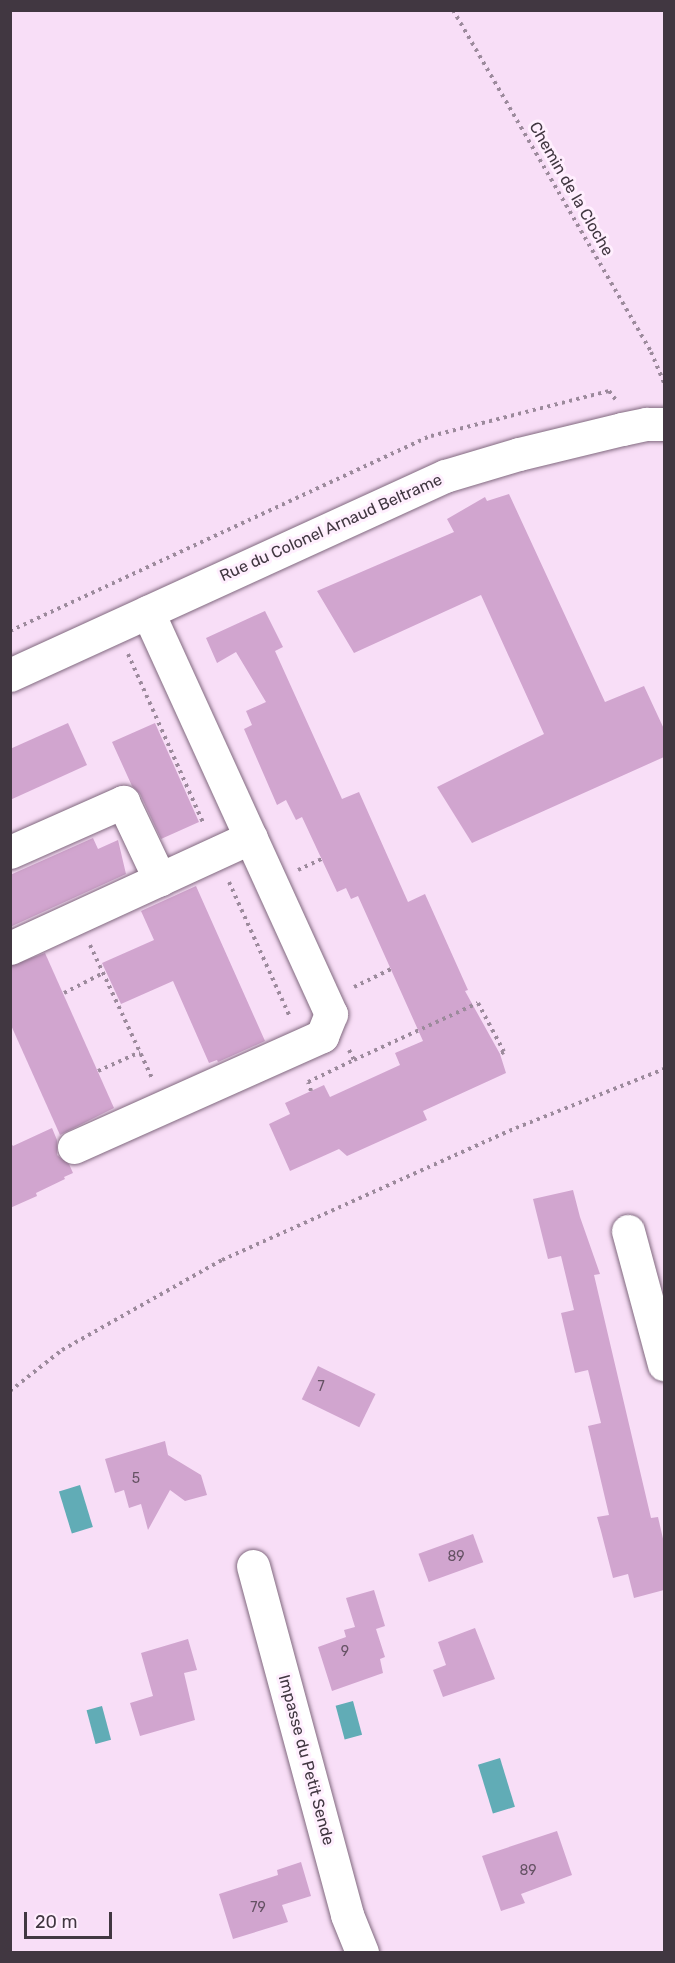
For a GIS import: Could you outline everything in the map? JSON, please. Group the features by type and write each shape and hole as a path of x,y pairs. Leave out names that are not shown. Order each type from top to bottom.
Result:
{"street":[{"name":"Rue du Colonel Arnaud Beltrame","path":"10,675 444,476 519,454 622,429 646,424 664,424"},
{"path":"74,1147 322,1036 328,1008 148,612"},
{"path":"10,852 123,802 160,880"},
{"path":"10,948 251,837"},
{"path":"628,1231 660,1330 664,1364"},
{"name":"Impasse du Petit Sende","path":"253,1566 347,1915 362,1953"}],"path":[{"name":"Chemin de la Cloche","path":"453,10 651,352 664,382"},
{"path":"127,653 291,1019"},
{"path":"89,941 154,1084"},
{"path":"354,1060 328,1008 391,969"},
{"path":"64,993 104,973"},
{"path":"311,1091 308,1082 478,1003 504,1052 500,1054"},
{"path":"98,1071 140,1052"},
{"path":"10,1391 62,1350 222,1260 516,1128 664,1069"}],"water":[{"path":"80,1485 93,1527 72,1534 59,1491"},
{"path":"353,1701 362,1735 345,1739 336,1706"},
{"path":"102,1706 111,1740 96,1744 87,1710"},
{"path":"500,1758 515,1807 493,1813 478,1765"}],"building":[{"path":"509,494 605,702 644,686 664,729 664,757 472,843 437,787 544,734 481,595 354,653 317,591 454,532 447,519 485,497 487,501"},
{"path":"265,611 283,647 275,651 342,799 359,792 408,902 425,894 468,990 465,991 500,1054 506,1073 423,1111 427,1120 347,1156 339,1149 290,1171 269,1124 290,1114 285,1103 324,1085 330,1097 400,1065 395,1053 423,1041 358,896 351,899 346,888 337,892 302,817 296,820 286,800 277,805 244,729 252,725 246,711 266,702 236,652 217,663 206,638"},
{"path":"68,723 87,765 10,800 10,749"},
{"path":"155,723 199,822 161,839 140,794 132,786 112,742"},
{"path":"93,838 98,849 118,840 126,874 10,927 10,875"},
{"path":"196,886 265,1041 218,1062 217,1060 209,1063 173,981 121,1004 102,963 154,940 141,911"},
{"path":"45,953 114,1108 60,1135 10,1023 10,966"},
{"path":"52,1128 57,1140 57,1155 69,1164 73,1173 36,1193 37,1196 10,1208 10,1142 13,1146"},
{"path":"573,1190 600,1274 594,1275 651,1518 658,1517 664,1543 664,1590 634,1598 628,1574 613,1578 597,1517 609,1515 588,1426 601,1423 588,1370 575,1373 561,1313 574,1310 561,1256 548,1259 533,1199"},
{"path":"318,1366 376,1394 359,1427 302,1399"},
{"path":"165,1441 168,1455 201,1475 207,1495 185,1501 170,1490 148,1530 141,1504 129,1508 124,1490 115,1493 105,1459"},
{"path":"473,1534 483,1562 429,1582 418,1554"},
{"path":"374,1590 385,1626 376,1629 385,1657 380,1659 383,1673 332,1691 318,1647 346,1637 344,1630 355,1627 346,1598"},
{"path":"475,1628 495,1679 443,1697 433,1670 446,1665 438,1642"},
{"path":"188,1639 197,1670 184,1673 195,1720 140,1736 130,1703 153,1696 141,1653"},
{"path":"557,1831 572,1875 521,1894 525,1903 501,1911 482,1856"},
{"path":"301,1862 311,1896 282,1905 288,1922 233,1939 219,1894 278,1875 277,1870"}]}
